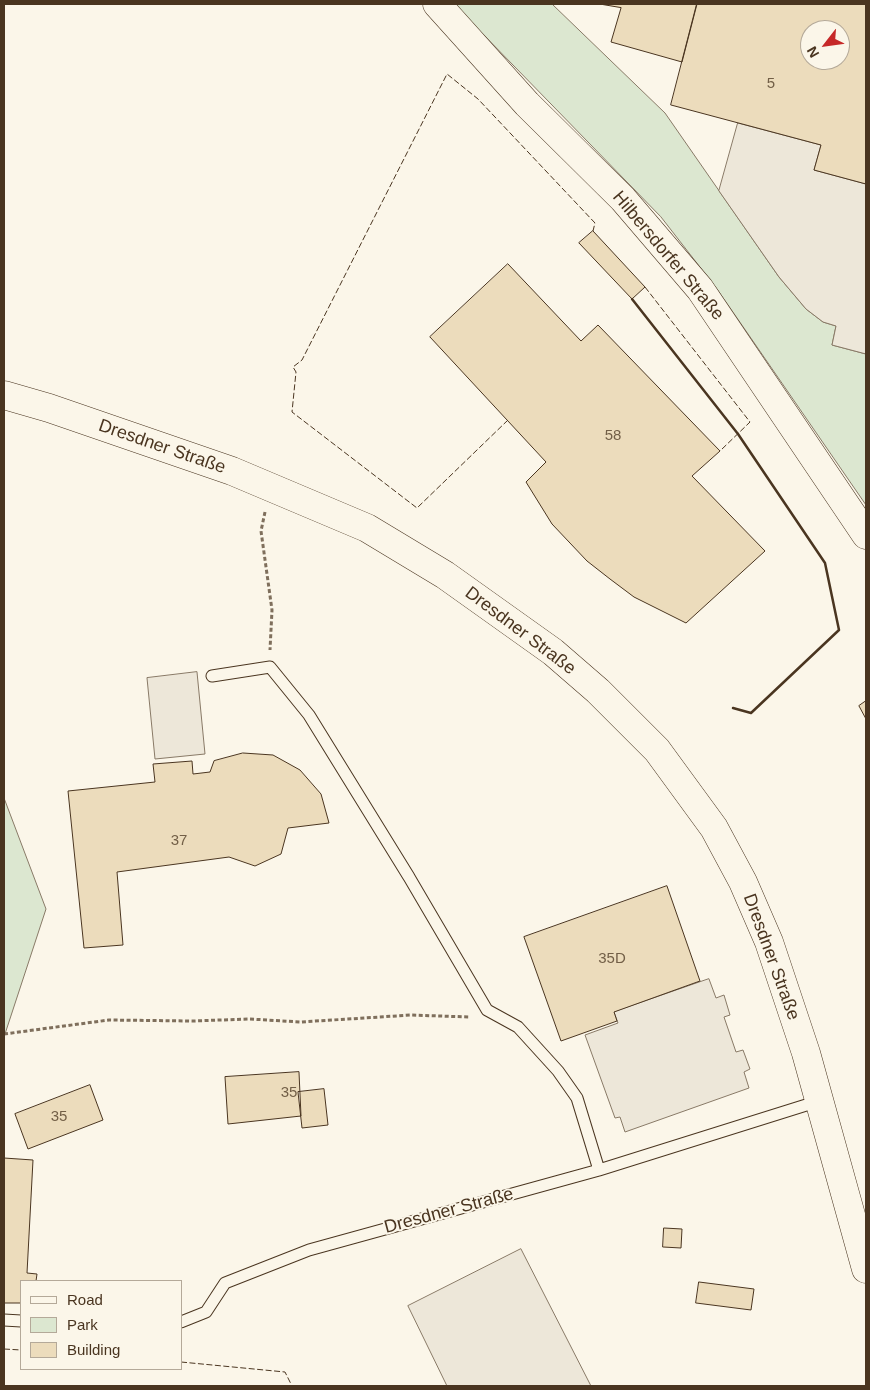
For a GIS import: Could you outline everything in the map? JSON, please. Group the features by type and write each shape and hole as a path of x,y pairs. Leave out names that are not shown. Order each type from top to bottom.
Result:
{"main road":[{"name":"Hilbersdorfer Straße","path":"437,4 527,104 623,199 700,289 866,535"},
{"name":"Dresdner Straße","path":"4,395 232,471 367,528 445,575 553,652 598,692 657,750 714,828 743,882 769,942 820,1101 866,1269"}],"lane":[{"path":"212,676 270,667 309,715 409,877 487,1010 518,1027 577,1098 599,1170"},
{"name":"Dresdner Straße","path":"182,1322 206,1312 225,1283 309,1250 599,1170 820,1101"},
{"path":"4,1320 20,1321"}],"path":[{"path":"270,667 272,610 260,531 272,488"},
{"path":"4,1034 109,1020 192,1021 250,1019 302,1022 412,1015 475,1017 487,1010"}],"green space":[{"path":"454,4 552,4 665,113 779,277 806,309 823,322 836,326 832,345 866,354 866,505 717,289 661,217"},
{"path":"4,798 46,909 4,1037"}],"shaded area":[{"path":"738,123 821,145 814,170 866,184 866,354 832,345 836,326 823,322 806,309 779,277 719,191"},
{"path":"197,672 205,754 155,759 147,678"},
{"path":"709,979 716,998 724,995 730,1015 724,1017 736,1052 743,1050 750,1069 744,1072 749,1088 625,1132 620,1117 615,1118 585,1035 618,1023 614,1012"},
{"path":"521,1249 591,1386 447,1386 408,1306"}],"building":[{"path":"600,4 697,4 682,62 611,42 621,8"},
{"path":"697,4 866,4 866,184 814,170 821,145 671,105"},
{"path":"593,231 645,287 632,299 579,243"},
{"path":"508,264 581,341 598,325 720,451 692,476 765,551 686,623 634,597 587,561 552,524 526,482 546,462 430,337"},
{"path":"866,701 866,719 859,706"},
{"path":"243,753 273,755 300,770 321,794 329,823 288,828 281,854 255,866 229,857 117,872 123,945 84,948 68,791 155,782 153,764 192,761 193,774 210,772 214,761"},
{"path":"667,886 700,981 614,1012 617,1021 561,1041 524,937"},
{"path":"299,1072 301,1116 228,1124 225,1077"},
{"path":"90,1085 103,1120 28,1149 15,1114"},
{"path":"324,1089 328,1125 302,1128 298,1092"},
{"path":"4,1158 33,1160 27,1273 37,1274 36,1280 20,1280 20,1303 4,1303"},
{"path":"664,1228 682,1229 681,1248 663,1247"},
{"path":"699,1282 754,1289 751,1310 696,1303"}],"fence":[{"path":"508,420 417,508 292,412 296,372 293,367 302,360 447,74 478,99 595,223 593,231"},
{"path":"645,287 750,422 720,451"},
{"path":"4,1349 20,1350"},
{"path":"182,1362 285,1372 292,1386"}],"wall":[{"path":"632,299 738,434 825,563 839,630 751,713 733,708"}]}
